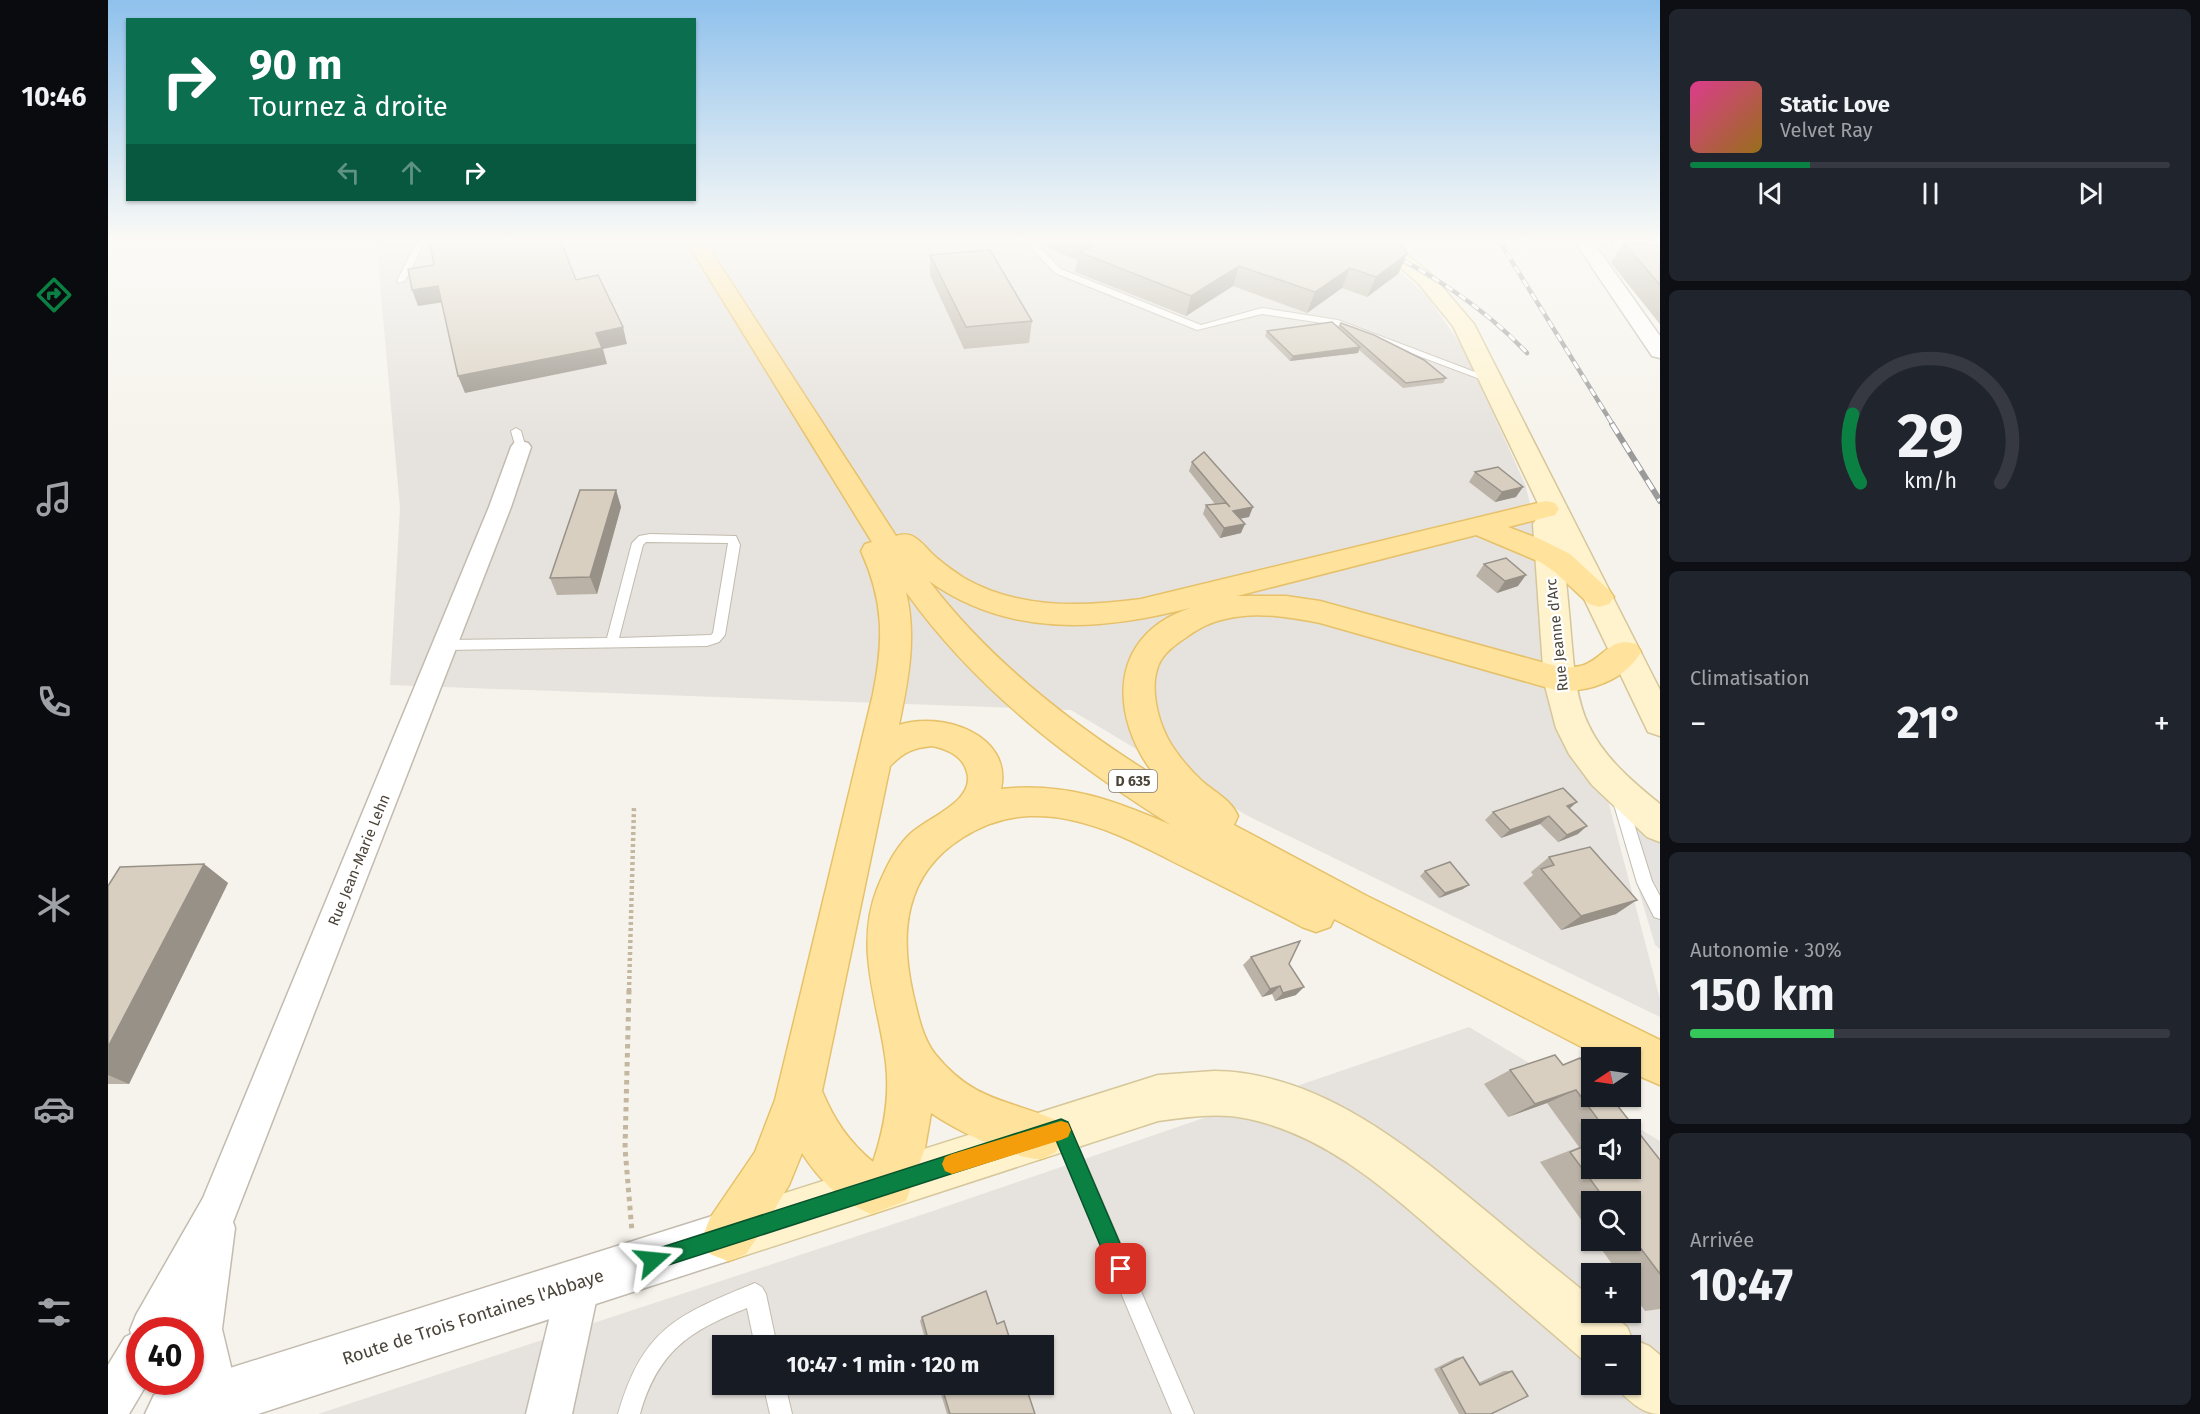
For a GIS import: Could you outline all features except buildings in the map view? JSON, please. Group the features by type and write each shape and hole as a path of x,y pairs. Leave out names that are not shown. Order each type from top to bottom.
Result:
{"main road":[{"name":"D 635","path":"735,305 902,566 954,632 1014,691 1082,747 1182,814 1320,893 1660,1065"},
{"name":"Rue Jeanne d'Arc","path":"1449,305 1463,324 1493,381 1543,495 1599,597 1660,723"},
{"path":"773,366 919,560 967,592 994,604 1059,616 1102,616 1141,610 1476,526 1543,495"},
{"path":"728,1236 772,1172 789,1132 801,1094 809,1046 897,656 896,604 878,556 801,411"},
{"name":"Rue Jeanne d'Arc","path":"1543,495 1559,679 1566,711 1578,737 1615,787 1660,826"},
{"path":"1476,526 1514,539 1560,561 1599,597"},
{"path":"1321,565 1318,577 1323,594 1344,618"},
{"path":"1575,1020 1225,819 1180,783 1160,758 1146,733 1138,685 1142,667 1149,652 1173,629 1203,613 1246,605 1291,607 1344,618 1559,679 1589,679 1626,652"},
{"path":"801,1094 812,1127 826,1149 850,1175 880,1187 903,1149 910,1117 910,1086 904,1043 892,1001 887,957 888,916 901,876 926,842 967,814 981,798 986,782 983,764 972,748 956,738 936,732 903,735 890,743 874,760"},
{"path":"967,814 998,805 1046,800 1078,805 1113,815 1403,956 1660,1065"},
{"path":"904,1043 915,1065 931,1083 977,1116 1005,1128 1051,1132"},
{"name":"Route de Trois Fontaines l'Abbaye","path":"728,1236 1158,1098 1208,1092 1248,1096 1292,1109 1335,1128 1375,1152 1420,1186 1595,1335"},
{"path":"1641,1374 1660,1390"}],"street":[{"path":"1628,305 1660,351"},
{"name":"Rue Jean-Marie Lehn","path":"158,1317 217,1212 500,507 520,443"},
{"name":"Rue Jean-Marie Lehn","path":"195,1407 201,1329 217,1212"},
{"name":"Route de Trois Fontaines l'Abbaye","path":"195,1407 728,1236"},
{"path":"549,1414 579,1283"},
{"path":"108,1408 126,1376"}],"lane":[{"path":"1143,305 1200,328 1262,311 1338,323 1493,381"},
{"path":"445,645 612,642 715,639 718,635 734,545 732,539 642,539 638,543 612,642"},
{"path":"1615,787 1645,883 1660,912"},
{"path":"1051,1132 1183,1414"},
{"path":"629,1414 634,1395 649,1360 672,1335 709,1313 755,1294 764,1335"},
{"path":"777,1395 781,1414"}],"path":[{"path":"634,807 625,1148 635,1266"}],"shaded area":[{"path":"382,305 1433,305 1463,348 1525,484 1660,999 1660,1017 1248,816 1071,710 390,685 400,508"},
{"path":"1644,305 1660,305 1660,325"},
{"path":"1615,809 1660,839 1660,949 1655,945"},
{"path":"1469,1027 1581,1094 1581,1107 1603,1107 1623,1119 1581,1119 1581,1179 1641,1179 1641,1130 1660,1141 1660,1414 318,1414 930,1212"}],"railway":[{"path":"1473,305 1527,353"},
{"path":"1539,305 1613,425"},
{"path":"1612,424 1660,501"}],"slow traffic":[{"path":"952,1164 1061,1130"}],"route":[{"path":"653,1260 1061,1129 1121,1269"}]}
